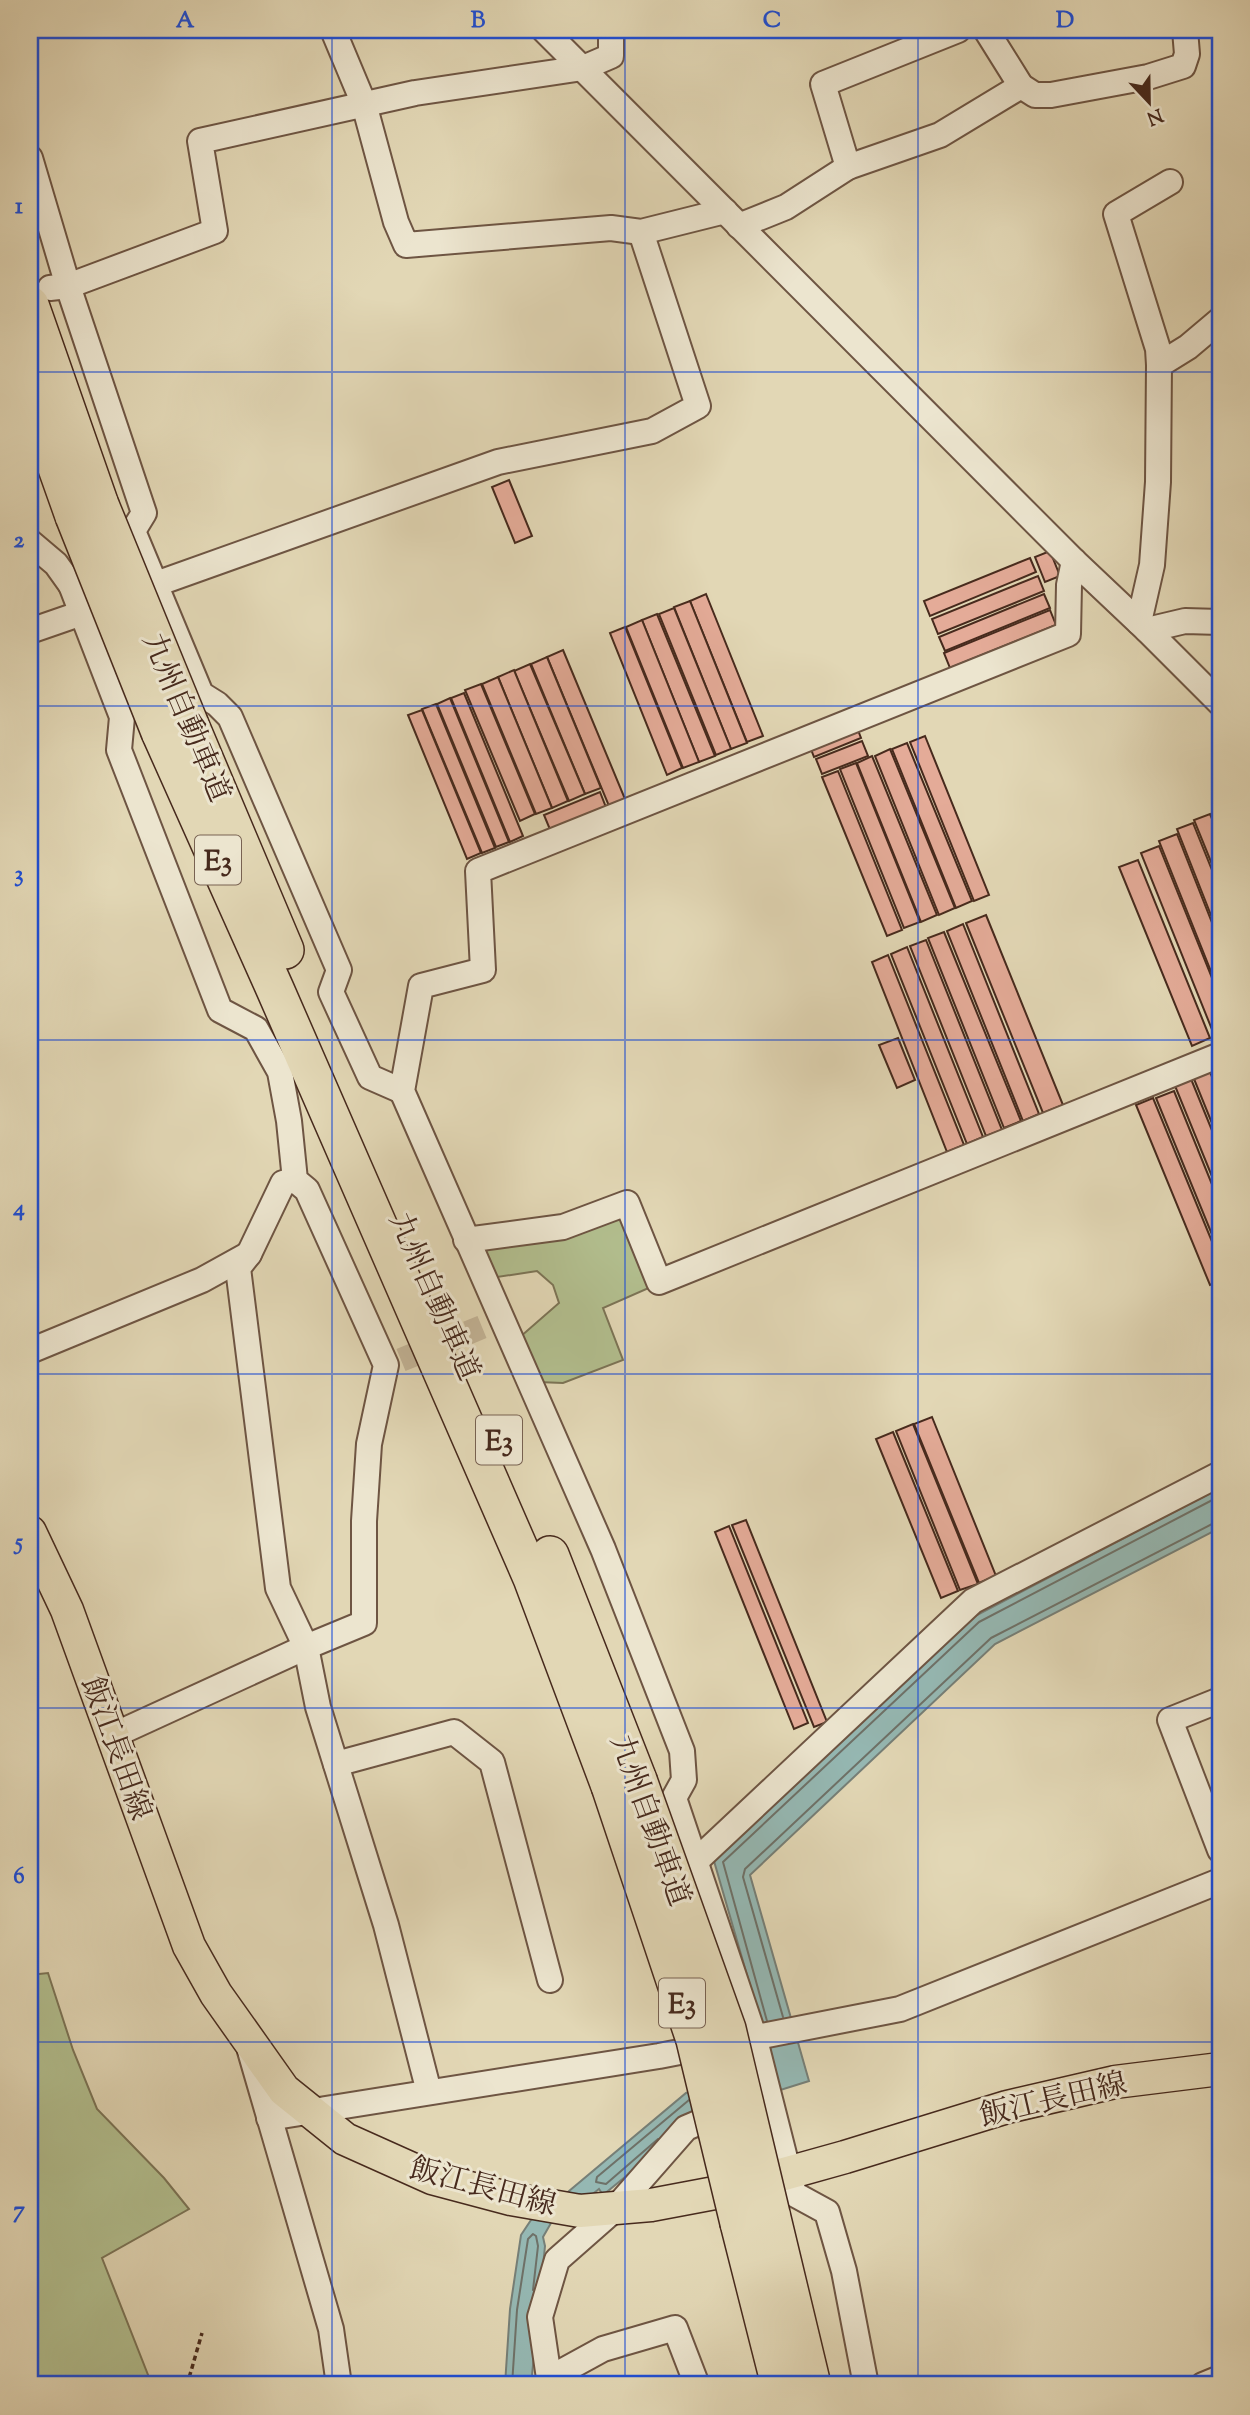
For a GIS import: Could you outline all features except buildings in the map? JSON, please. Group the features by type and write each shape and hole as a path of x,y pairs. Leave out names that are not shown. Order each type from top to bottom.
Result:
{"highway":[{"name":"九州自動車道","path":"49,293 87,511"},
{"name":"九州自動車道","path":"30,392 87,511 175,729 340,1110 532,1577 624,1783 695,2040 812,2385"},
{"name":"九州自動車道","path":"755,2218 780,2385"}],"main road":[{"name":"飯江長田線","path":"30,1532 67,1610 189,1946 247,2041 284,2090 345,2140 432,2178 511,2199 580,2211 615,2209 709,2194 789,2173 1007,2107 1061,2094 1115,2082 1220,2069"}],"street":[{"path":"333,30 364,104 406,246 611,228 640,232 786,207 848,167 940,135 1021,86"},
{"path":"544,30 1074,561 1220,703"},
{"path":"49,293 215,231 200,141 415,93 583,68 611,56 611,30"},
{"path":"848,167 823,85 958,30"},
{"path":"986,30 1021,86 1035,95 1051,95 1148,77 1183,66 1187,54 1185,30"},
{"path":"30,158 49,293 144,513 133,531 142,557 156,584 201,694 217,704 230,717 339,970 331,992 370,1077 402,1091"},
{"path":"1143,626 1152,565 1158,482 1158,349 1116,214 1170,182"},
{"path":"156,584 498,462 652,431 698,406 640,232"},
{"path":"1159,365 1188,347 1220,320"},
{"path":"30,542 56,564 71,585 122,717 119,750 220,1010 256,1029 280,1072 289,1121 295,1180 307,1190 394,1362 369,1444 363,1521 363,1623 112,1736"},
{"path":"71,585 142,557"},
{"path":"866,2385 844,2271 827,2211 794,2194 762,2067 757,2036 674,1798 684,1780 682,1751 603,1549 491,1323 466,1240 402,1091 421,986 483,970 478,871 1068,634 1069,585 1074,561"},
{"path":"30,631 82,613"},
{"path":"1143,626 1185,621 1220,622"},
{"path":"466,1240 563,1227 627,1203 659,1282 1220,1055"},
{"path":"295,1180 283,1183 249,1254 238,1268 278,1588 306,1647 318,1707 386,1925 429,2092"},
{"path":"30,1351 202,1280 249,1254"},
{"path":"695,1861 973,1601 1220,1474"},
{"path":"1220,1700 1170,1720 1220,1850"},
{"path":"336,1764 454,1732 492,1762 550,1980"},
{"path":"269,2118 659,2056 900,2009 1220,1881"},
{"path":"247,2041 331,2329 339,2385"},
{"path":"697,2385 675,2328 603,2349 550,2382 541,2317 557,2260 615,2209 686,2128 770,2095"},
{"path":"1203,2385 1220,2378"}],"path":[{"path":"187,2385 202,2333"}],"green space":[{"path":"620,1210 651,1287 603,1308 623,1360 563,1383 538,1382 520,1337 559,1303 553,1285 537,1271 491,1278 478,1247"},
{"path":"48,1973 73,2050 97,2109 164,2178 189,2209 102,2258 152,2385 30,2385 30,1975"}],"water":[{"path":"1220,1488 1220,1528 995,1644 750,1875 809,2081 701,2115 603,2195 599,2189 559,2221 551,2223 543,2237 545,2246 531,2385 505,2385 510,2309 521,2235 531,2220 686,2093 773,2065 714,1861 975,1616"}],"tunnel":[{"path":"401,1360 482,1327"}]}
